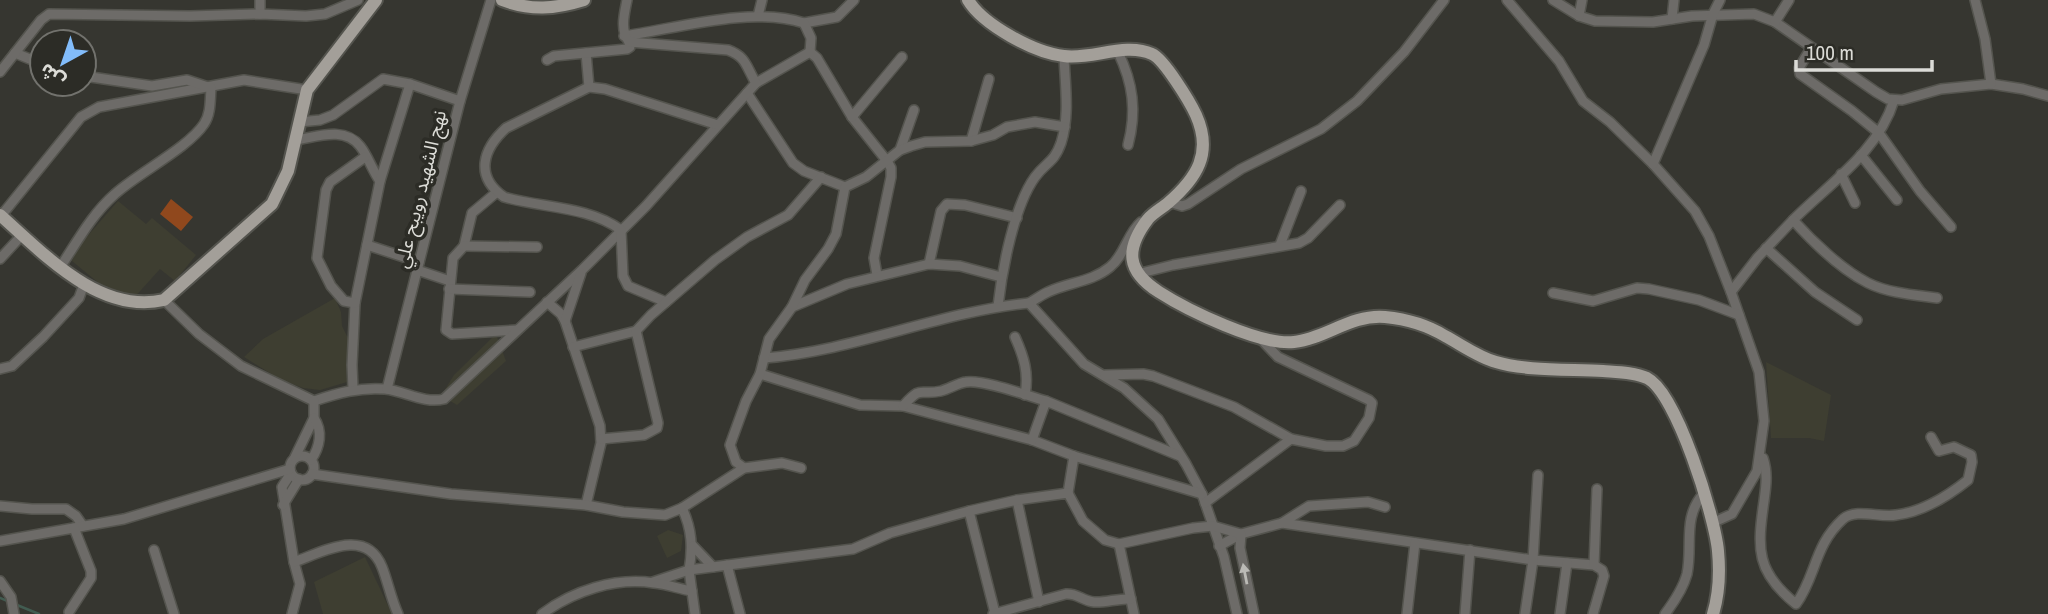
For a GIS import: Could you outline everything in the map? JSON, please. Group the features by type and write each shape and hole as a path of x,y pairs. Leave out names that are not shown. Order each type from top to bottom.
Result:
{"main road":[{"path":"1,216 84,284 128,301 145,303 164,300 272,204 289,171 307,90 376,0"},
{"path":"502,0 520,6 548,9 584,0"},
{"path":"968,0 976,13 1011,36 1065,57 1142,50 1156,55 1167,67 1195,113 1204,149 1195,173 1169,202 1149,217 1133,243 1131,254 1137,274 1170,299 1259,338 1294,342 1349,323 1382,317 1423,326 1493,362 1639,376 1657,385 1684,436 1712,523 1718,548 1719,572 1713,614"}],"street":[{"path":"260,0 260,14"},
{"path":"0,72 41,20 49,14 306,16 325,13 358,0"},
{"name":"نهج الشهيد رويبح علي","path":"387,389 460,101 491,0"},
{"path":"547,60 554,56 630,47 623,26 627,0"},
{"path":"758,16 762,0"},
{"path":"627,39 758,16 787,18 804,23 838,17 854,0"},
{"path":"1169,202 1182,206 1188,204 1241,169 1321,129 1357,101 1394,62 1444,0"},
{"path":"1507,0 1559,61 1583,101 1610,122 1653,164 1695,211 1709,236 1731,292 1759,372 1764,421 1757,471 1732,514 1712,523"},
{"path":"1553,0 1579,16 1618,22 1713,14 1754,14 1775,22 1876,92 1894,100 1941,89 1991,85 2023,89 2048,96"},
{"path":"1579,16 1582,0"},
{"path":"1672,19 1674,0"},
{"path":"1653,164 1704,45 1720,0"},
{"path":"1775,22 1789,0"},
{"path":"1975,0 1985,39 1991,85"},
{"path":"804,23 811,38 810,52"},
{"path":"627,39 728,50 745,60 756,83"},
{"path":"1811,48 1800,68 1800,74 1879,133 1920,191 1951,227"},
{"path":"164,300 220,352 242,366 314,401 353,389 387,389 429,400 444,399 582,270 664,187 756,83 810,52"},
{"path":"810,52 817,58 852,117 891,168 874,258 877,275"},
{"path":"1118,52 1132,86 1133,117 1128,145"},
{"path":"15,53 28,58"},
{"path":"586,53 589,87"},
{"path":"852,117 902,57"},
{"path":"998,306 1001,277 1017,218 1036,176 1055,158 1065,127 1065,57"},
{"path":"98,78 152,86 187,80 211,88"},
{"path":"299,122 320,120 333,115 383,79 410,84 460,101"},
{"path":"971,141 989,79"},
{"path":"1,216 81,117 99,107 244,80 307,90"},
{"path":"353,389 355,303 380,181 410,84"},
{"path":"621,230 607,220 504,198 497,192 485,167 485,157 495,137 530,115 589,87 605,89 718,125"},
{"path":"61,266 78,237 116,192 187,140 204,124 211,88"},
{"path":"747,93 793,163 804,171 845,187 866,177 900,150 925,142 971,141 993,135 1007,127 1035,121 1065,127"},
{"path":"1731,292 1766,248 1861,155 1886,123 1894,100"},
{"path":"900,150 914,110"},
{"path":"296,140 338,133 348,136 359,144 380,181"},
{"path":"1861,155 1897,200"},
{"path":"355,303 344,301 331,286 317,258 326,190 330,183 365,157"},
{"path":"1841,174 1855,203"},
{"path":"573,348 636,331 666,302 747,237 788,215 821,177"},
{"path":"744,468 736,462 730,445 746,401 760,374 769,339 792,307 804,280 836,234 845,187"},
{"path":"1280,245 1301,191"},
{"path":"497,192 472,213 464,246 453,258 446,330 452,334 517,330"},
{"path":"929,264 941,211 947,204 965,205 1017,218"},
{"path":"1137,274 1304,241 1340,205"},
{"path":"764,358 813,352 998,306 1029,303 1049,291 1086,281 1103,272 1119,257 1134,229 1149,217"},
{"path":"1793,220 1836,260 1868,283 1887,290 1937,298"},
{"path":"621,230 622,268 628,286 666,302"},
{"path":"0,259 22,235"},
{"path":"368,245 418,266 449,285 530,292"},
{"path":"464,246 537,247"},
{"path":"1766,248 1815,292 1857,320"},
{"path":"792,307 847,284 929,264 960,266 1001,277"},
{"path":"565,321 582,270"},
{"path":"0,369 12,366 24,357 79,298 84,284"},
{"path":"1553,293 1593,302 1637,288 1649,289 1699,300 1739,315"},
{"path":"547,302 565,321 600,426 601,439 586,505"},
{"path":"1029,303 1084,364 1105,375 1158,419 1203,499 1224,557 1237,610 1251,603"},
{"path":"601,439 644,435 657,428 636,331"},
{"path":"1015,337 1025,360 1025,396"},
{"path":"1105,375 1143,374 1192,389 1234,407 1291,439 1326,446 1343,446 1354,441 1369,418 1372,403 1367,398 1278,357 1259,338"},
{"path":"760,374 860,405 903,406 1032,440 1074,457 1203,499"},
{"path":"903,406 915,393 924,390 938,392 967,382 982,383 1046,401 1180,456"},
{"path":"293,474 291,461 314,418 314,401"},
{"path":"1032,440 1046,401"},
{"path":"312,474 311,460 317,452 319,436 319,426 314,418"},
{"path":"1761,453 1767,483 1761,537 1762,562 1768,577 1796,604 1804,591 1817,554 1850,514 1893,516 1913,511 1934,503 1968,480 1971,455 1954,447 1939,451 1931,437"},
{"path":"1203,499 1291,439"},
{"path":"295,457 305,456 311,460"},
{"path":"1074,457 1068,493 1083,521 1105,540 1119,544 1213,526 1241,534"},
{"path":"0,541 124,519 293,474 304,479 312,474 451,494 665,514 682,508 744,468 782,463 801,468"},
{"path":"292,614 300,583 282,486 293,474"},
{"path":"1525,614 1533,560 1538,475"},
{"path":"1594,565 1597,489"},
{"path":"653,582 689,570 853,549 890,533 969,511 1017,500 1068,493"},
{"path":"1665,614 1681,589 1686,574 1691,510 1704,493"},
{"path":"1017,500 1039,602"},
{"path":"1219,546 1241,534 1282,523 1309,506 1367,502 1385,507"},
{"path":"0,506 66,509 76,516 91,578 69,612"},
{"path":"682,508 693,546 689,570 695,614"},
{"path":"969,511 994,614 1074,593 1088,601 1130,599"},
{"path":"1282,523 1533,560 1594,565 1602,570 1604,576 1593,614"},
{"path":"1241,534 1240,548 1254,614"},
{"path":"294,562 352,543 369,550 377,557 382,568 398,614"},
{"path":"1407,614 1415,543"},
{"path":"1119,544 1134,614"},
{"path":"693,546 713,567"},
{"path":"154,550 174,614"},
{"path":"1465,614 1470,550"},
{"path":"1560,614 1567,564"},
{"path":"727,565 740,614"},
{"path":"0,581 11,597 14,614"},
{"path":"542,614 570,596 586,590 625,583 653,582 692,591"}],"shaded area":[{"path":"171,199 193,217 181,231 160,214"},
{"path":"118,201 146,224 152,218 196,255 175,281 160,269 132,300 106,289 72,261 77,248"},
{"path":"335,298 341,312 342,326 349,340 347,382 320,390 303,388 281,380 244,357 263,339"},
{"path":"496,334 506,361 457,405 445,398 444,391 454,375"},
{"path":"1766,362 1831,395 1824,441 1809,438 1771,438"},
{"path":"668,530 683,535 681,551 667,558 657,536"},
{"path":"365,557 392,614 323,614 314,582"}],"waterway":[{"path":"0,598 10,602"},
{"path":"17,605 39,614"}]}
